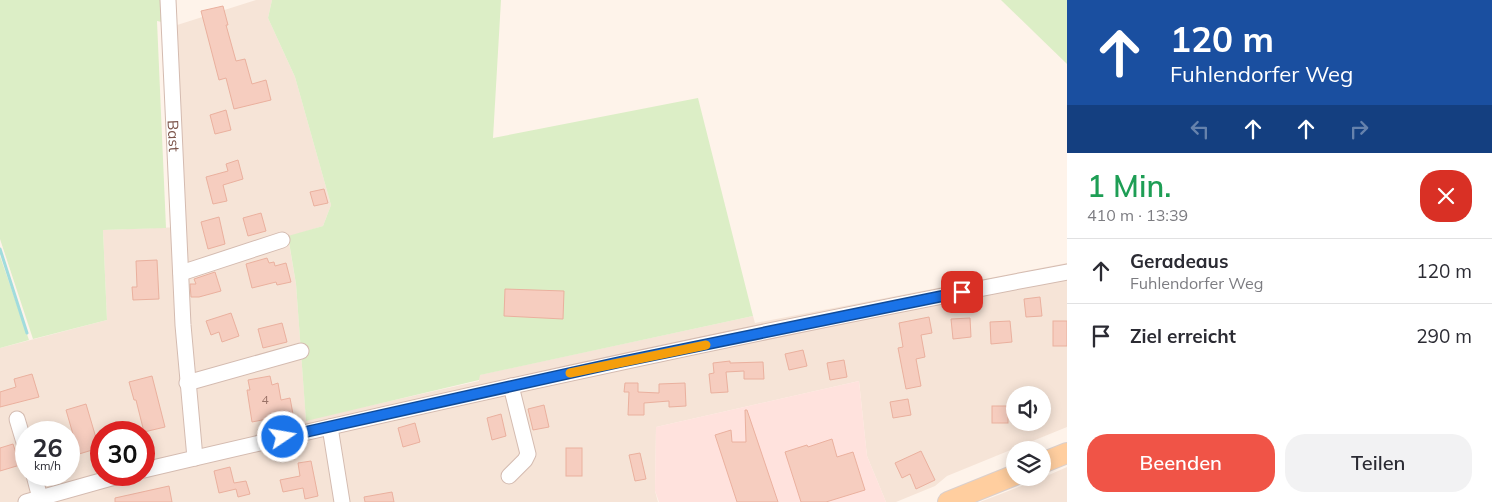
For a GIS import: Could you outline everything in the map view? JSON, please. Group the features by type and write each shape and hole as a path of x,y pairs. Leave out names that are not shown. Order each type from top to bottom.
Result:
{"main road":[{"path":"1051,460 1067,454"},
{"path":"948,502 1006,479"}],"street":[{"name":"Bast","path":"168,0 183,325 195,458"},
{"path":"181,273 282,240"},
{"path":"155,467 620,362 944,295 1067,272"},
{"path":"187,383 300,351"},
{"path":"509,476 525,460 528,454 511,386"},
{"path":"330,427 342,502"},
{"path":"34,486 33,500 90,484"}],"shaded area":[{"path":"256,0 272,0 268,18 295,77 331,205 323,226 288,237 296,284 306,420 479,381 479,375 753,316 755,323 1067,263 1067,427 1033,441 1006,441 1006,452 947,476 935,486 896,502 886,502 867,456 859,381 656,427 655,491 658,502 0,502 0,348 107,320 103,230 182,227 174,26"},
{"path":"859,381 867,456 886,502 659,502 655,491 656,427"},
{"path":"1067,467 1067,502 980,502 1021,486 1051,486 1051,474"}],"green space":[{"path":"0,0 161,0 162,22 157,21 166,228 103,230 107,320 33,339 0,239"},
{"path":"272,0 501,0 493,138 698,98 753,316 480,375 479,380 306,421 296,284 288,236 323,226 331,205 295,77 268,18"},
{"path":"1001,0 1067,0 1067,64"},
{"path":"0,256 29,340 0,348"}],"building":[{"path":"223,6 236,61 245,59 252,84 266,80 271,100 234,109 226,78 219,80 201,11"},
{"path":"226,110 231,130 215,134 210,115"},
{"path":"238,160 243,179 223,185 227,201 213,204 206,177 228,171 226,164"},
{"path":"324,189 328,203 314,206 310,192"},
{"path":"261,213 266,231 248,236 243,218"},
{"path":"219,217 225,244 208,249 201,222"},
{"path":"267,258 269,263 274,262 275,266 286,263 291,282 277,285 276,282 252,288 246,264"},
{"path":"157,260 159,299 133,300 132,287 137,287 136,261"},
{"path":"215,272 221,291 199,297 191,297 190,284 196,284 194,279"},
{"path":"505,289 564,291 563,319 504,316"},
{"path":"1040,297 1042,316 1026,317 1024,299"},
{"path":"231,313 239,336 222,342 219,332 211,335 206,321"},
{"path":"929,317 932,333 921,335 925,357 916,359 921,386 906,389 898,348 903,347 899,323"},
{"path":"970,318 971,337 953,339 951,319"},
{"path":"1010,321 1012,342 991,344 990,322"},
{"path":"1053,321 1067,321 1067,346 1053,346"},
{"path":"282,323 287,342 263,348 258,329"},
{"path":"803,350 807,366 789,370 785,354"},
{"path":"844,360 847,377 830,380 827,363"},
{"path":"730,361 730,363 763,362 764,379 744,379 744,371 726,372 728,392 711,393 709,374 714,373 713,363"},
{"path":"32,374 39,397 0,407 0,392 16,387 14,379"},
{"path":"152,376 165,427 155,429 155,421 141,421 129,382"},
{"path":"270,376 272,385 278,383 281,400 290,398 293,414 252,422 247,390 250,390 248,380"},
{"path":"625,383 638,383 638,392 659,393 659,384 685,383 686,406 669,407 669,401 644,403 644,415 628,415 629,392 624,392"},
{"path":"908,399 911,415 893,418 890,402"},
{"path":"86,404 91,421 90,451 80,454 80,421 69,421 66,410"},
{"path":"544,405 549,427 533,430 528,409"},
{"path":"992,406 1006,406 1006,423 992,423"},
{"path":"745,410 747,410 778,502 737,502 715,435 731,430 732,442 746,442"},
{"path":"501,414 506,436 492,440 487,418"},
{"path":"415,423 420,442 403,447 398,428"},
{"path":"832,439 837,457 853,452 865,490 826,502 801,502 785,452"},
{"path":"13,444 15,466 0,471 0,448"},
{"path":"566,448 582,448 582,476 566,476"},
{"path":"921,451 935,480 916,489 910,474 902,478 895,463"},
{"path":"640,453 646,479 635,481 629,455"},
{"path":"311,461 318,496 305,499 303,488 283,492 280,480 300,476 298,463"},
{"path":"230,467 234,483 246,481 250,494 238,497 236,489 219,493 214,471"},
{"path":"169,486 172,502 115,502 115,498"},
{"path":"392,492 394,502 365,502 364,497"}],"waterway":[{"path":"0,249 27,333"}],"slow traffic":[{"path":"570,373 706,345"}],"route":[{"path":"283,437 620,362 962,292"}]}
